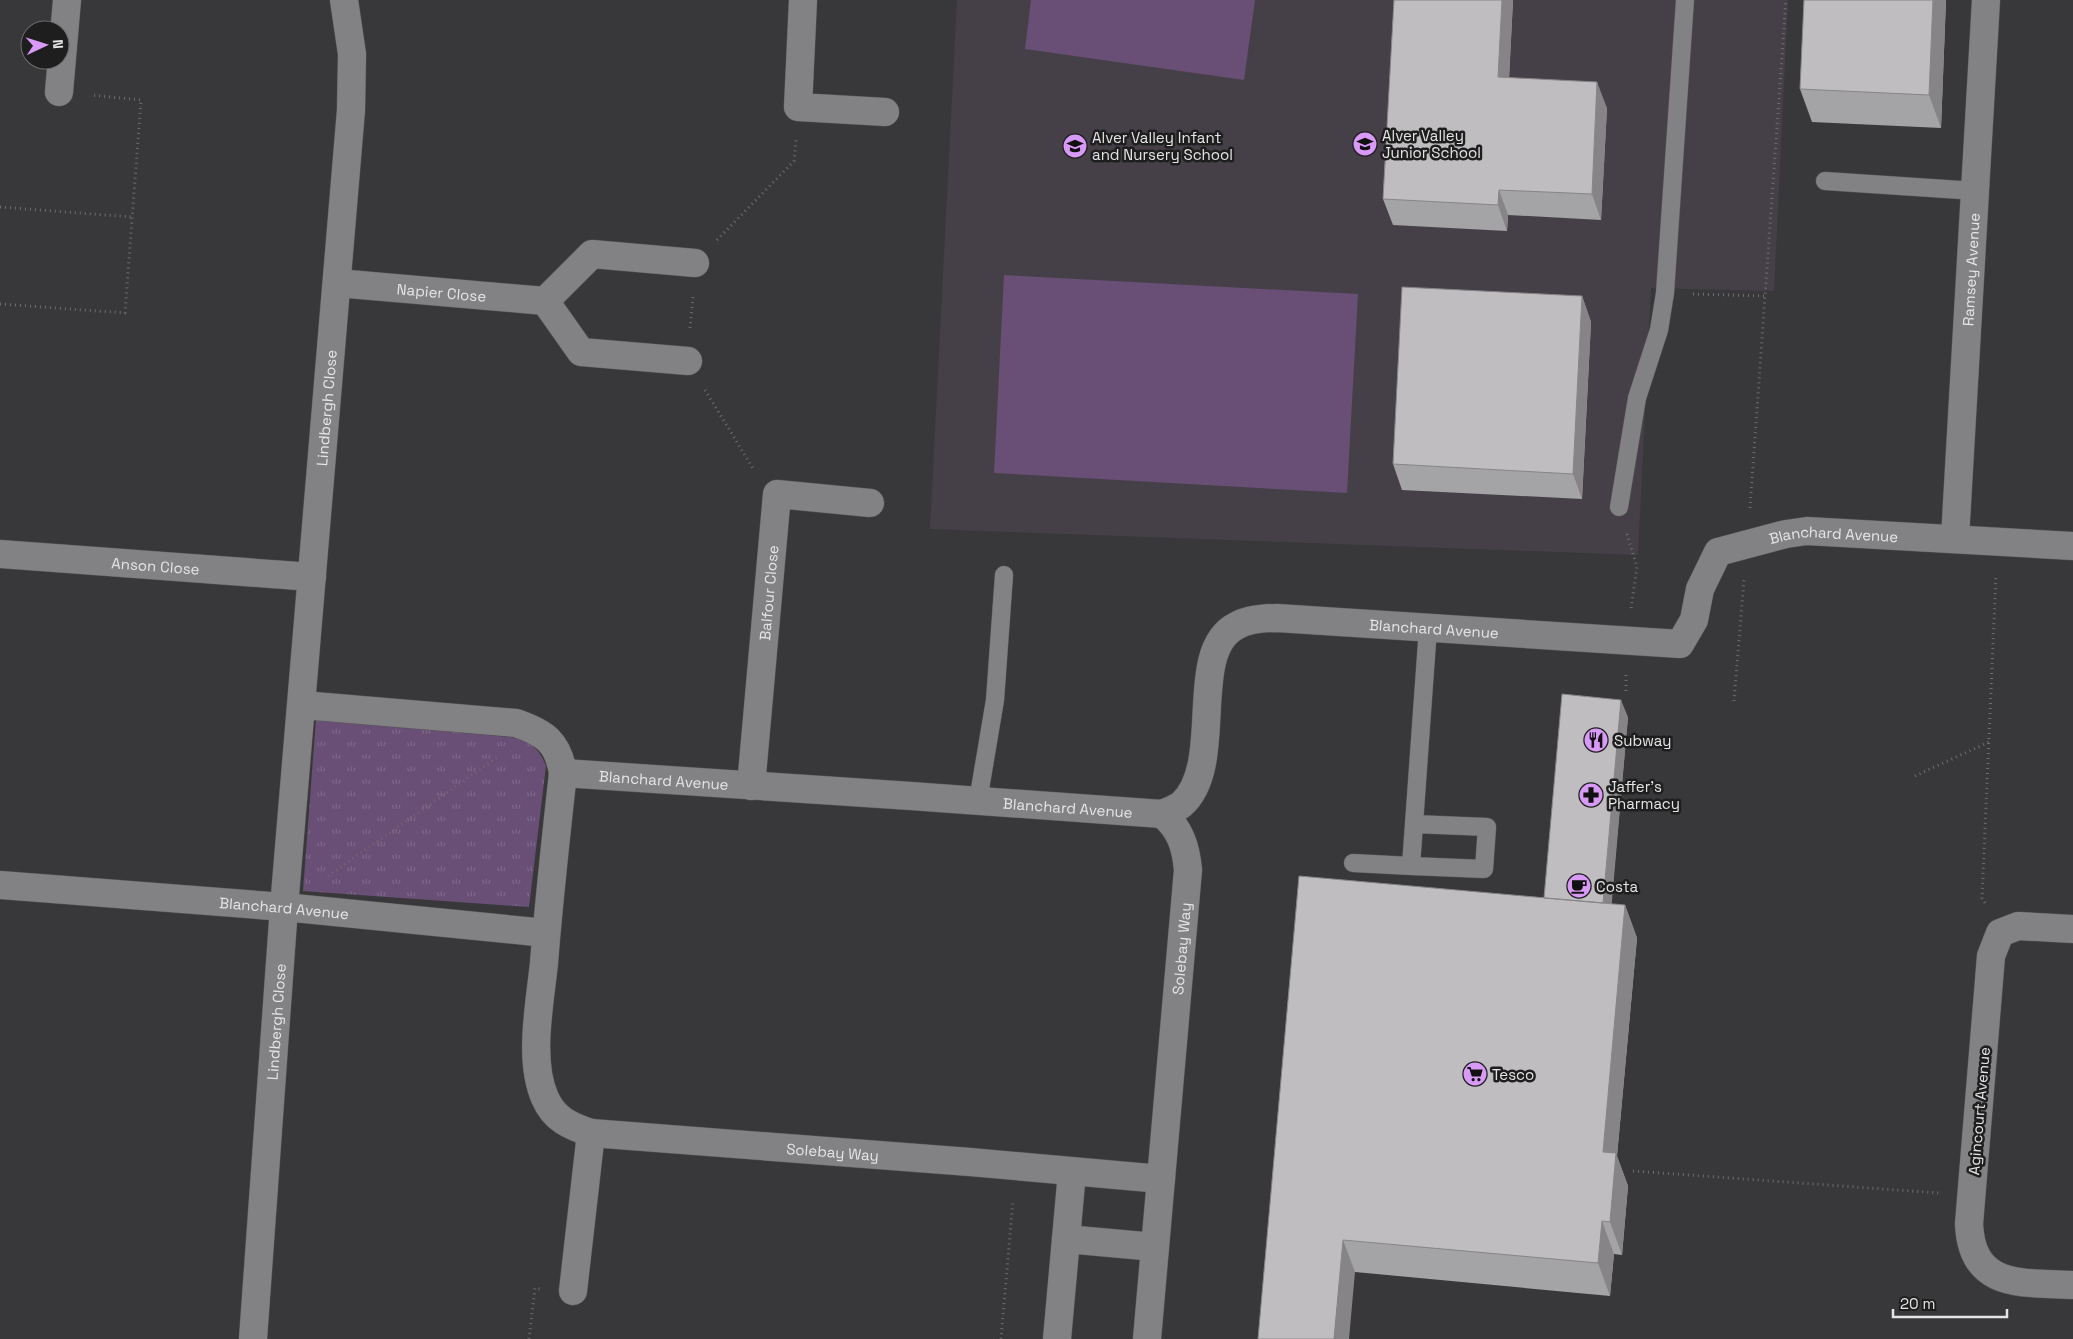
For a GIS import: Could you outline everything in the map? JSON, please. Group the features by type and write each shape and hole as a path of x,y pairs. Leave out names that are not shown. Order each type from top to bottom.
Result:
{"street":[{"path":"59,92 67,0"},
{"name":"Lindbergh Close","path":"253,1339 284,907 351,110 352,54 344,0"},
{"path":"803,0 798,107 885,112"},
{"name":"Ramsey Avenue","path":"1955,538 1986,0"},
{"path":"688,361 581,352 545,301 592,254 695,263"},
{"name":"Napier Close","path":"337,284 545,301"},
{"path":"777,494 870,503"},
{"name":"Balfour Close","path":"751,786 777,494"},
{"name":"Blanchard Avenue","path":"563,774 1162,814 1175,809 1184,802 1199,775 1203,758 1210,666 1220,640 1235,626 1257,619 1277,618 1680,644 1694,620 1700,589 1718,552 1786,534 1807,531 2073,546"},
{"name":"Anson Close","path":"0,554 312,577"},
{"path":"302,705 516,723 537,730 552,742 560,757 563,774 546,933"},
{"name":"Solebay Way","path":"1147,1339 1188,870 1187,852 1180,835 1172,822 1162,814"},
{"name":"Blanchard Avenue","path":"0,885 284,907 546,933"},
{"path":"2000,933 2018,926 2073,929"},
{"name":"Solebay Way","path":"546,933 536,1045 538,1080 554,1114 570,1126 591,1133 970,1162 1161,1179"},
{"name":"Agincourt Avenue","path":"2000,933 1991,956 1970,1243 1979,1262 1993,1275 2013,1282 2073,1285"},
{"path":"573,1290 591,1133"},
{"path":"1057,1339 1072,1172"},
{"path":"1066,1239 1155,1247"}],"lane":[{"path":"1619,507 1637,398 1659,330 1665,293 1685,0"},
{"path":"1825,181 1976,191"},
{"path":"978,801 995,700 1004,575"},
{"path":"1411,866 1428,628"},
{"path":"1353,863 1484,869 1487,827 1414,824"}],"path":[{"path":"1734,701 1786,0"},
{"path":"0,304 125,313 141,100 59,92"},
{"path":"777,494 753,469 688,361 695,263 794,161 798,107"},
{"path":"0,207 132,217"},
{"path":"1665,293 1765,296"},
{"path":"1619,507 1637,567 1627,641 1626,692"},
{"path":"1998,542 1982,898 2000,933"},
{"path":"284,907 537,730"},
{"path":"1915,776 1989,742"},
{"path":"1633,1170 1972,1196"},
{"path":"1001,1339 1014,1196"}],"shaded area":[{"name":"Alver Valley Junior School","path":"957,0 1788,0 1774,291 1651,288 1638,555 930,529"}],"green space":[{"path":"1031,0 1255,0 1244,80 1025,49"},
{"path":"1004,275 1358,294 1347,493 994,473"},
{"path":"316,719 520,738 533,746 539,752 546,766 529,907 303,891"}],"building":[{"path":"1394,0 1502,0 1498,77 1597,82 1592,194 1499,190 1498,205 1383,199"},
{"path":"1804,0 1933,0 1929,95 1800,89"},
{"path":"1402,287 1582,296 1573,474 1393,464"},
{"path":"1562,694 1621,700 1603,903 1544,898"},
{"path":"1299,876 1625,905 1603,1152 1616,1153 1610,1222 1602,1221 1598,1263 1343,1240 1334,1339 1258,1339"}],"place":[{"name":"Alver Valley Junior School","path":"1365,144"},
{"name":"Alver Valley Infant and Nursery School","path":"1075,146"},
{"name":"Subway","path":"1596,740"},
{"name":"Jaffer's Pharmacy","path":"1591,795"},
{"name":"Costa","path":"1579,886"},
{"name":"Tesco","path":"1475,1074"}]}
